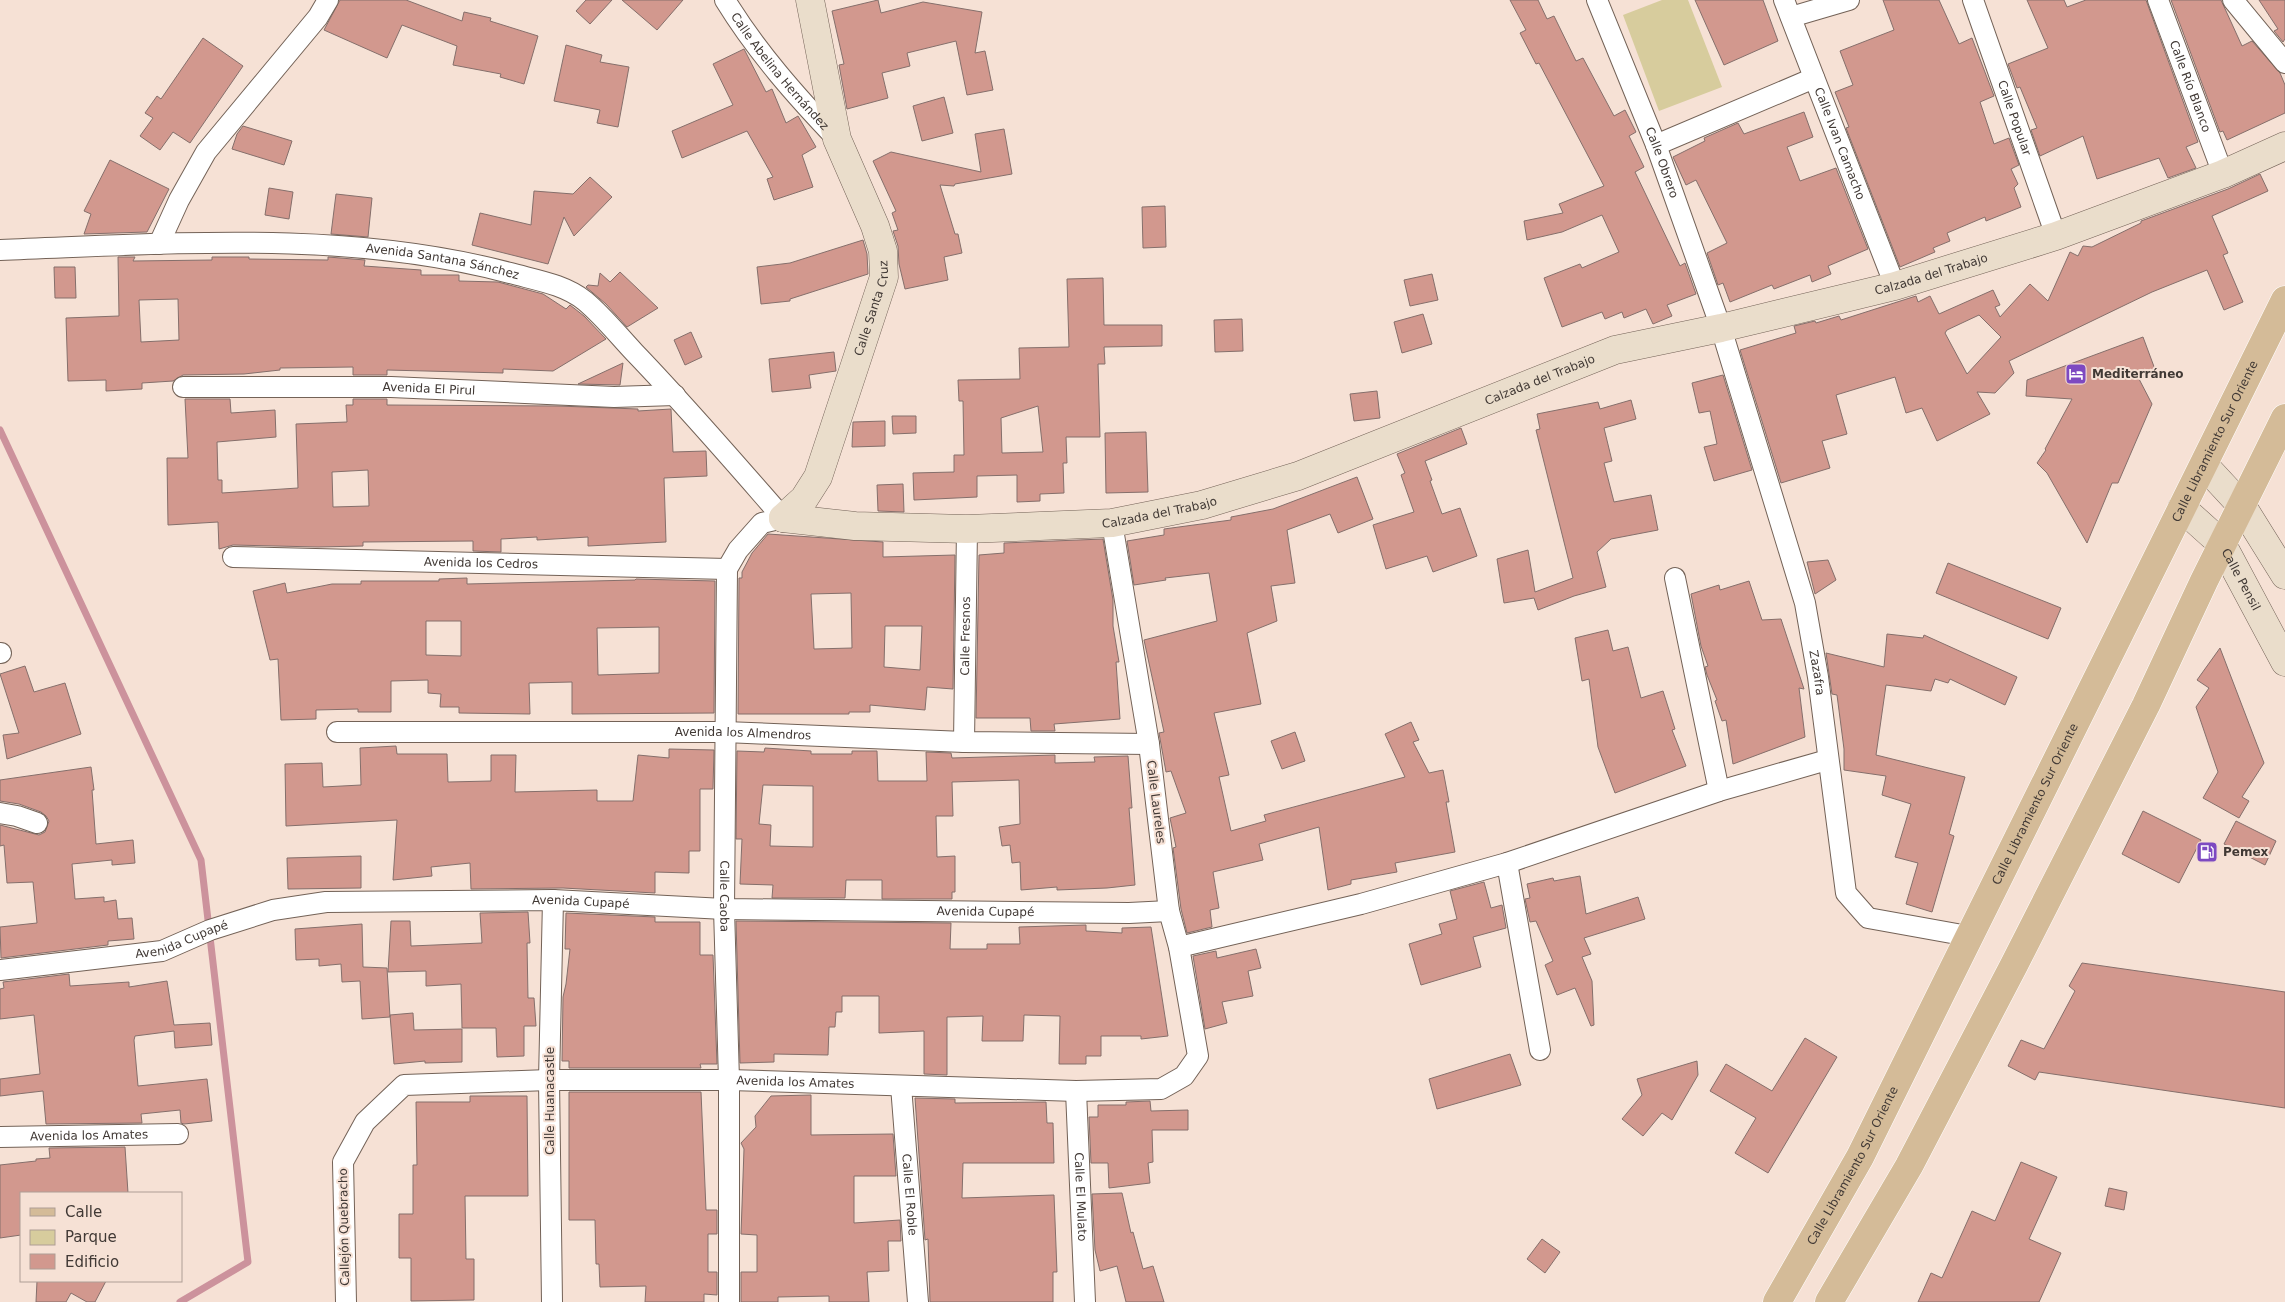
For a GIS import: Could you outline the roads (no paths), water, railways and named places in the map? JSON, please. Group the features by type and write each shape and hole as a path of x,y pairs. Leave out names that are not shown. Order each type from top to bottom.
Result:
{"main road":[{"name":"Calle Libramiento Sur Oriente","path":"1777,1302 1860,1157 2285,300"},
{"path":"1830,1302 1909,1166 2005,982 2146,705 2222,544 2285,418"}],"street":[{"path":"159,244 179,200 206,152 318,17 328,0"},
{"name":"Calle Abelina Hernández","path":"725,0 742,28 790,89 837,139"},
{"name":"Calle Santa Cruz","path":"783,518 804,499 818,477 884,277 883,251 875,226 837,139 810,0"},
{"name":"Calle Obrero","path":"1597,0 1656,144 1721,328"},
{"path":"1787,8 1849,0"},
{"name":"Calle Popular","path":"1973,0 2056,236"},
{"name":"Calle Río Blanco","path":"2158,0 2223,174"},
{"path":"2233,0 2285,63"},
{"name":"Calle Ivan Camacho","path":"1787,8 1896,286"},
{"path":"1656,144 1814,78"},
{"name":"Calzada del Trabajo","path":"783,518 855,526 967,529 1112,523 1202,505 1298,476 1616,350 1721,328 1896,286 2056,236 2223,174 2285,146"},
{"name":"Avenida Santana Sánchez","path":"0,250 159,244 324,245 378,248 474,263 560,286 584,300 675,395 783,518"},
{"name":"Zazafra","path":"1721,328 1806,603 1818,677 1827,760 1846,893 1868,918 1968,936"},
{"name":"Avenida El Pirul","path":"183,387 391,387 614,397 675,395"},
{"path":"2204,465 2242,506 2285,575"},
{"name":"Calle Pensil","path":"2182,508 2222,544 2285,662"},
{"path":"727,569 738,550 762,523 783,518"},
{"name":"Calle Laureles","path":"1112,523 1148,744 1169,911 1179,947 1198,1056 1184,1076"},
{"name":"Calle Fresnos","path":"964,742 967,529"},
{"name":"Avenida los Cedros","path":"233,557 727,569"},
{"name":"Calle Caoba","path":"727,569 724,909 729,1080 729,1302"},
{"path":"1675,578 1719,792"},
{"name":"Avenida los Almendros","path":"337,732 725,732 964,742 1148,744"},
{"path":"1179,947 1360,904 1507,863 1719,792 1827,760"},
{"path":"0,813 38,823"},
{"path":"1507,863 1540,1050"},
{"name":"Avenida Cupapé","path":"0,970 162,951 210,930 273,910 326,902 554,900 724,909 1119,913 1169,911"},
{"name":"Calle Huanacastle","path":"552,1302 549,1080 554,900"},
{"name":"Avenida los Amates","path":"404,1085 549,1080 729,1080 1076,1092 1161,1089 1184,1076"},
{"name":"Callejón Quebracho","path":"346,1302 343,1162 365,1122 404,1085"},
{"name":"Calle El Roble","path":"901,1086 918,1302"},
{"name":"Calle El Mulato","path":"1076,1092 1085,1302"},
{"name":"Avenida los Amates","path":"0,1137 178,1134"}],"waterway":[{"path":"0,430 201,860 248,1262 180,1302"}],"place":[{"name":"Mediterráneo","path":"2076,374"},
{"name":"Pemex","path":"2207,852"}]}
